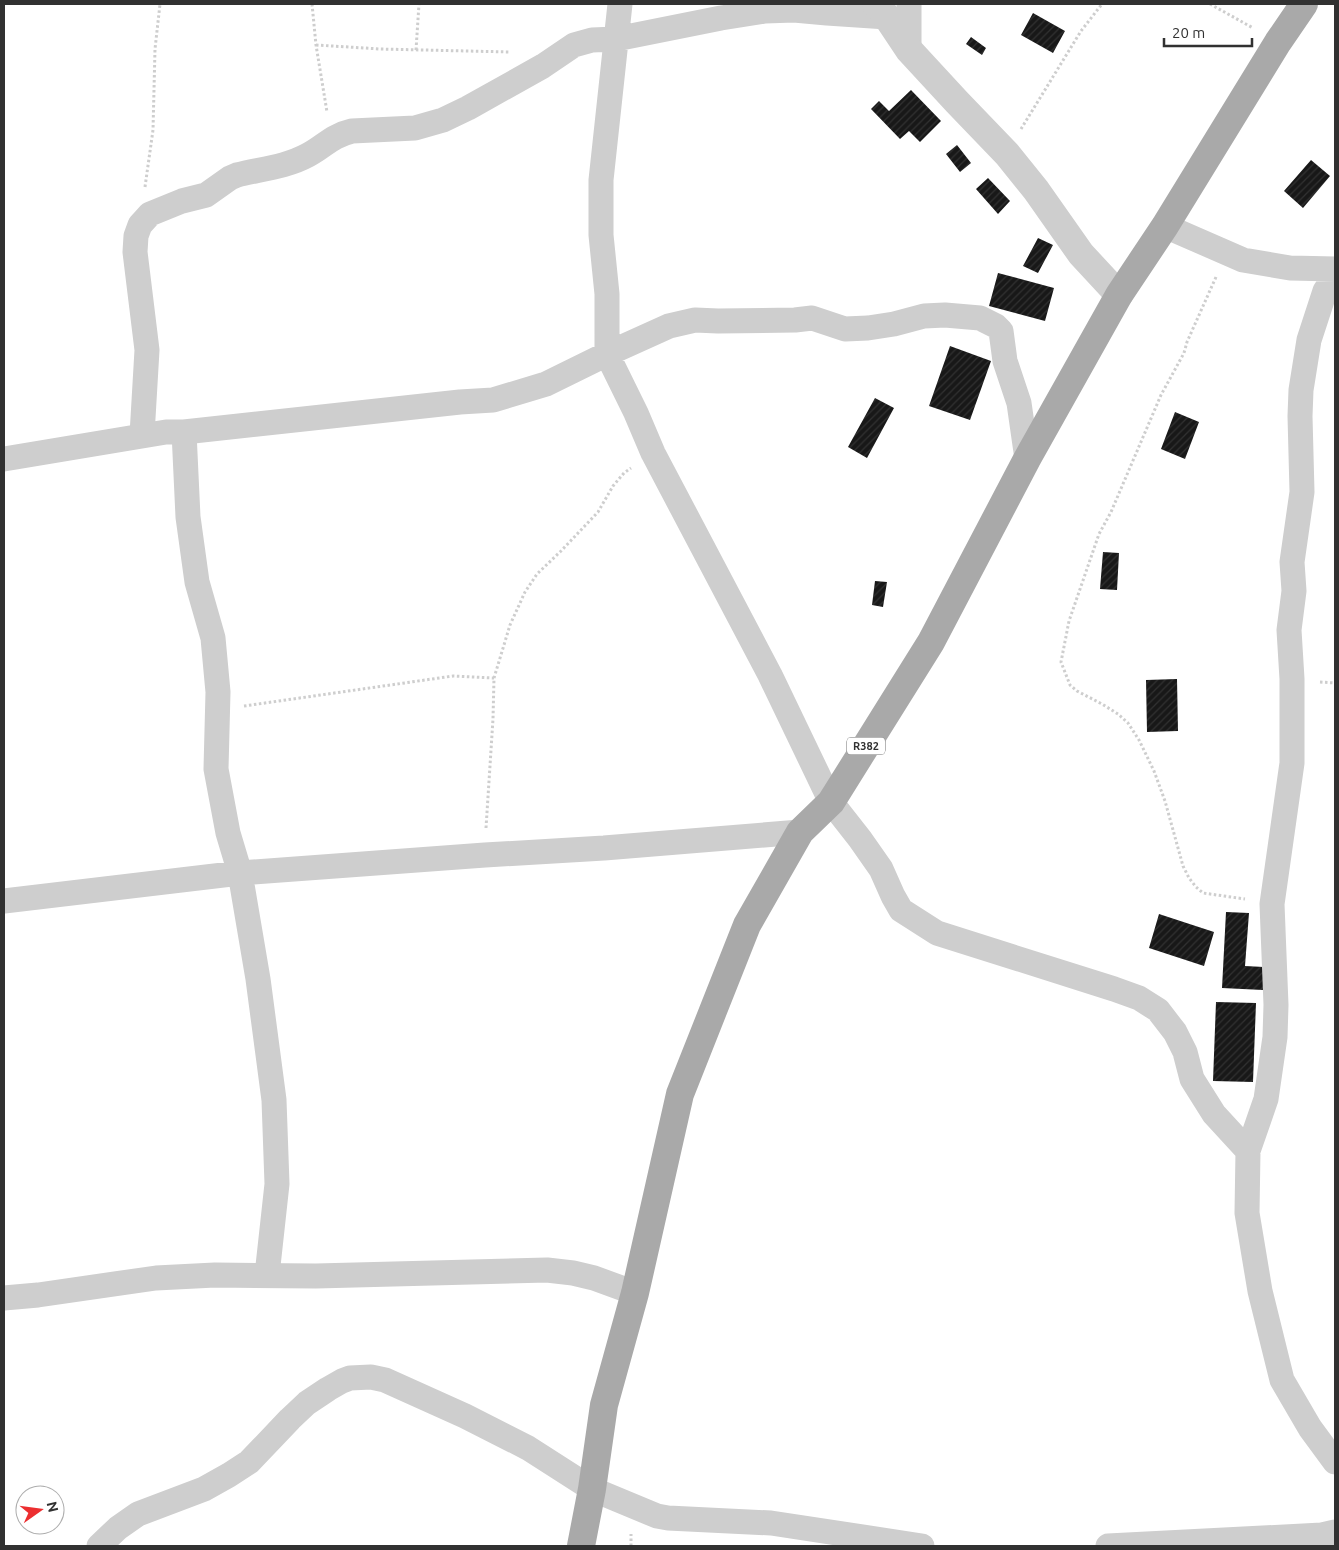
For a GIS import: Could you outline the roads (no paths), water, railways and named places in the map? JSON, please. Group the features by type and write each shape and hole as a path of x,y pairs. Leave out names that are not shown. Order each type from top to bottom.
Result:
{"main road":[{"name":"R382","path":"581,1546 592,1489 604,1405 635,1293 680,1094 747,925 800,832 831,802 932,642 1027,459 1119,295 1165,226 1278,42 1304,4"}],"street":[{"path":"620,4 600,180 601,235 607,294 607,354 636,413 652,453 770,675 831,802 860,839 880,869 901,910 912,918 936,933 1114,989 1139,998 1158,1010 1175,1032 1185,1052 1192,1079 1214,1114 1248,1151"},
{"path":"142,435 147,350 135,252 136,236 140,225 150,214 182,201 206,195 237,175 286,165 308,155 332,138 352,131 416,128 443,120 536,70 574,45 592,40 616,39 765,11 794,10 827,13 891,8 909,50 1007,154 1036,190 1081,254 1119,295"},
{"path":"1165,226 1243,260 1290,268 1335,269"},
{"path":"1335,276 1324,291 1309,340 1301,390 1302,492 1292,562 1294,591 1289,630 1292,680 1292,763 1272,904 1276,1005 1275,1037 1266,1099 1248,1151 1247,1213 1260,1291 1282,1380 1310,1428 1335,1462"},
{"path":"4,459 166,432 184,432 492,400 546,384 669,326 695,320 795,320 812,318 846,329 868,328 894,324 924,316 945,315 980,318 996,326 1001,331 1005,361 1019,403 1027,459"},
{"path":"184,432 188,518 197,582 213,638 218,692 216,769 228,833 240,873 258,980 274,1100 277,1184 267,1275"},
{"path":"4,901 240,873 604,848 800,832"},
{"path":"4,1298 38,1296 156,1278 215,1275 316,1276 547,1270 594,1278 635,1293"},
{"path":"98,1546 118,1528 138,1514 204,1489 249,1462 290,1419 328,1388 342,1380 371,1377 385,1380 465,1416 528,1448 592,1489 646,1512 668,1518 770,1524 922,1546"},
{"path":"1108,1546 1312,1535 1335,1532"}]}
